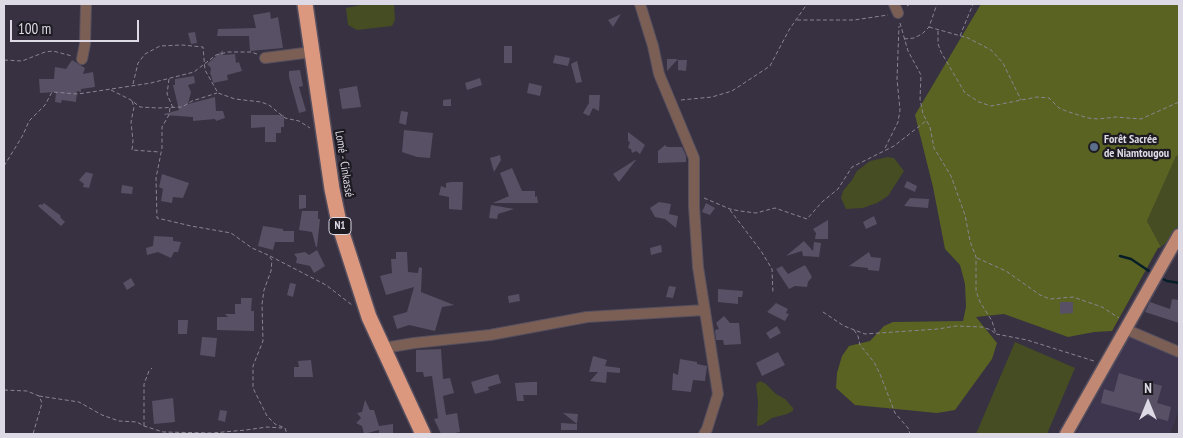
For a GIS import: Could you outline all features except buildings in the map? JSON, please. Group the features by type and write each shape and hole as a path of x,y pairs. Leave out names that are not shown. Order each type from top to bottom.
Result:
{"highway":[{"name":"Lomé - Cinkassé","path":"305,4 332,189 340,227 369,317 423,434"}],"main road":[{"path":"1066,434 1179,234"}],"street":[{"path":"82,59 86,36 86,4"},
{"path":"640,4 653,46 659,74 694,158 698,267 718,394 704,434"},
{"path":"265,58 312,52"},
{"path":"384,348 490,335 587,317 705,310"},
{"path":"1126,327 1179,352"}],"path":[{"path":"671,100 691,100 732,91 752,79 770,66 807,4"},
{"path":"796,20 854,20 910,4"},
{"path":"904,39 914,38 922,34 929,27 937,4"},
{"path":"960,36 973,4"},
{"path":"885,150 898,122 900,110 896,80 900,22 908,51 920,75 920,99 923,114 930,127 934,148 947,169 966,215 970,241 976,257 976,291 980,302 992,321 996,334"},
{"path":"929,27 968,38 984,46 999,57 1017,89 1021,101"},
{"path":"938,31 938,44 941,52 966,93 979,102 991,106 1036,97 1049,98 1058,108 1098,119 1116,117 1141,119 1179,102"},
{"path":"133,85 138,63 146,54 160,46 182,45 202,47 205,70 218,93"},
{"path":"4,60 22,61 44,52 53,51 82,59"},
{"path":"4,166 23,135 29,121 44,105 52,92 78,94 169,79 194,72 216,54 228,52 250,52 265,58"},
{"path":"169,79 167,94 174,108"},
{"path":"110,90 140,106 170,108 182,107 192,101 218,93 241,100 261,102 269,105 285,118 299,121 314,131"},
{"path":"131,100 134,107 130,122 134,141 132,150 161,152"},
{"path":"170,108 169,116 162,127 161,152 156,178 158,218 231,233 252,248 326,285 369,317"},
{"path":"694,196 711,200 730,209 756,213 774,208 807,219 822,202 838,189 852,167 894,146 927,120"},
{"path":"730,209 772,268 773,294"},
{"path":"268,255 272,260 271,271 264,290 262,304 263,341 253,366 253,388 267,416 275,424 285,428 287,434"},
{"path":"976,257 1006,271 1040,295 1050,299 1073,297 1102,307 1126,327"},
{"path":"823,312 836,322 865,334 938,330 956,326 982,328 991,330 996,334 1027,340 1072,353 1104,366"},
{"path":"853,330 858,336 860,345 874,362 895,413 910,434"},
{"path":"144,426 144,384 152,368"},
{"path":"4,390 27,391 39,396 79,402 102,415 119,421 137,422 163,432 182,433 246,430 267,427 285,428"},
{"path":"34,434 42,403 39,396"}],"shaded area":[{"path":"1129,336 1179,357 1179,410 1170,434 1076,434"}],"green space":[{"path":"366,4 394,4 395,20 392,26 357,30 348,25 346,8"},
{"path":"981,4 1179,5 1179,155 1176,156 1147,221 1161,247 1158,248 1112,331 1068,337 1004,314 976,317 997,343 992,359 955,410 937,413 855,405 836,388 837,373 842,356 849,346 870,341 884,326 893,322 963,321 966,307 965,284 960,265 945,249 933,187 915,115"},
{"path":"1176,155 1179,155 1179,225 1161,247 1147,221"},
{"path":"888,157 894,158 904,171 888,196 877,203 863,208 846,209 841,198 843,191 857,171 870,161"},
{"path":"1015,342 1075,368 1047,434 976,434"},
{"path":"760,381 785,399 793,408 793,411 772,418 757,426 758,402 756,384"}],"waterway":[{"path":"1120,256 1131,259 1152,273"},
{"path":"1159,277 1167,281 1179,283"}],"place":[{"name":"Forêt Sacrée de Niamtougou","path":"1094,147"}]}
